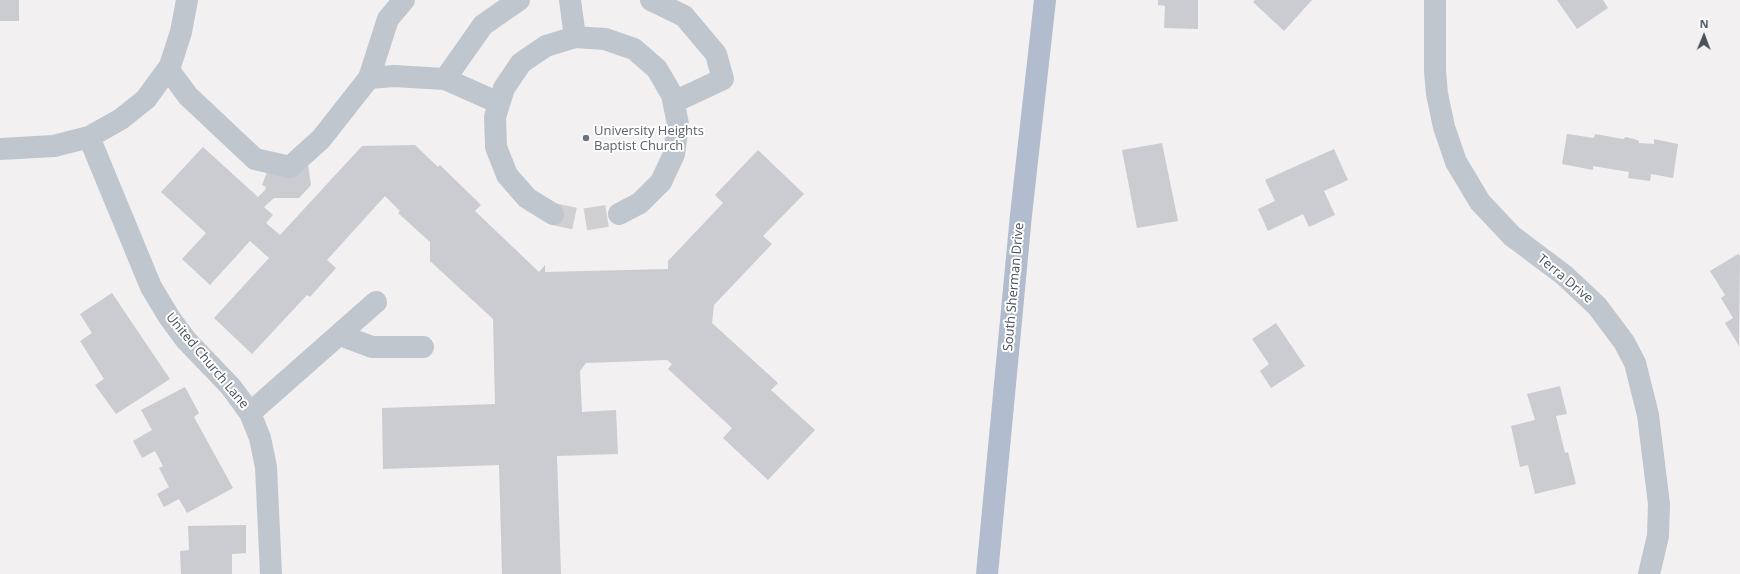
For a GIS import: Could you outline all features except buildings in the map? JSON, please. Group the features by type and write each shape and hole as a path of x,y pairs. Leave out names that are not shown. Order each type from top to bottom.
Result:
{"main road":[{"name":"South Sherman Drive","path":"987,574 1020,223 1045,0"}],"street":[{"path":"0,149 54,146 89,137 121,119 146,99 168,69 181,32 187,0"},
{"path":"168,69 188,96 255,160 290,167 321,139 369,78 388,19 404,0"},
{"path":"445,79 483,25 519,0"},
{"path":"570,0 575,37"},
{"path":"651,0 684,16 716,54 724,79 674,102"},
{"name":"Terra Drive","path":"1435,0 1436,94 1444,128 1456,162 1480,202 1512,236 1564,275 1597,306 1624,342 1635,363 1648,416 1659,504 1658,536 1649,574"},
{"path":"553,214 527,198 507,175 496,147 495,117 504,88 521,63 546,46 575,37 605,38 634,49 657,69 672,95 674,102 678,124 674,154 661,182 640,203 620,214"},
{"path":"369,78 394,76 445,79 499,103"},
{"name":"United Church Lane","path":"89,137 151,287 169,317 186,340 231,387 250,413 260,438 266,467 271,574"},
{"path":"250,413 376,302"},
{"path":"340,335 372,347 423,347"}],"tunnel":[{"path":"553,214 582,220 619,214"}],"place":[{"name":"University Heights Baptist Church","path":"586,138"}]}
